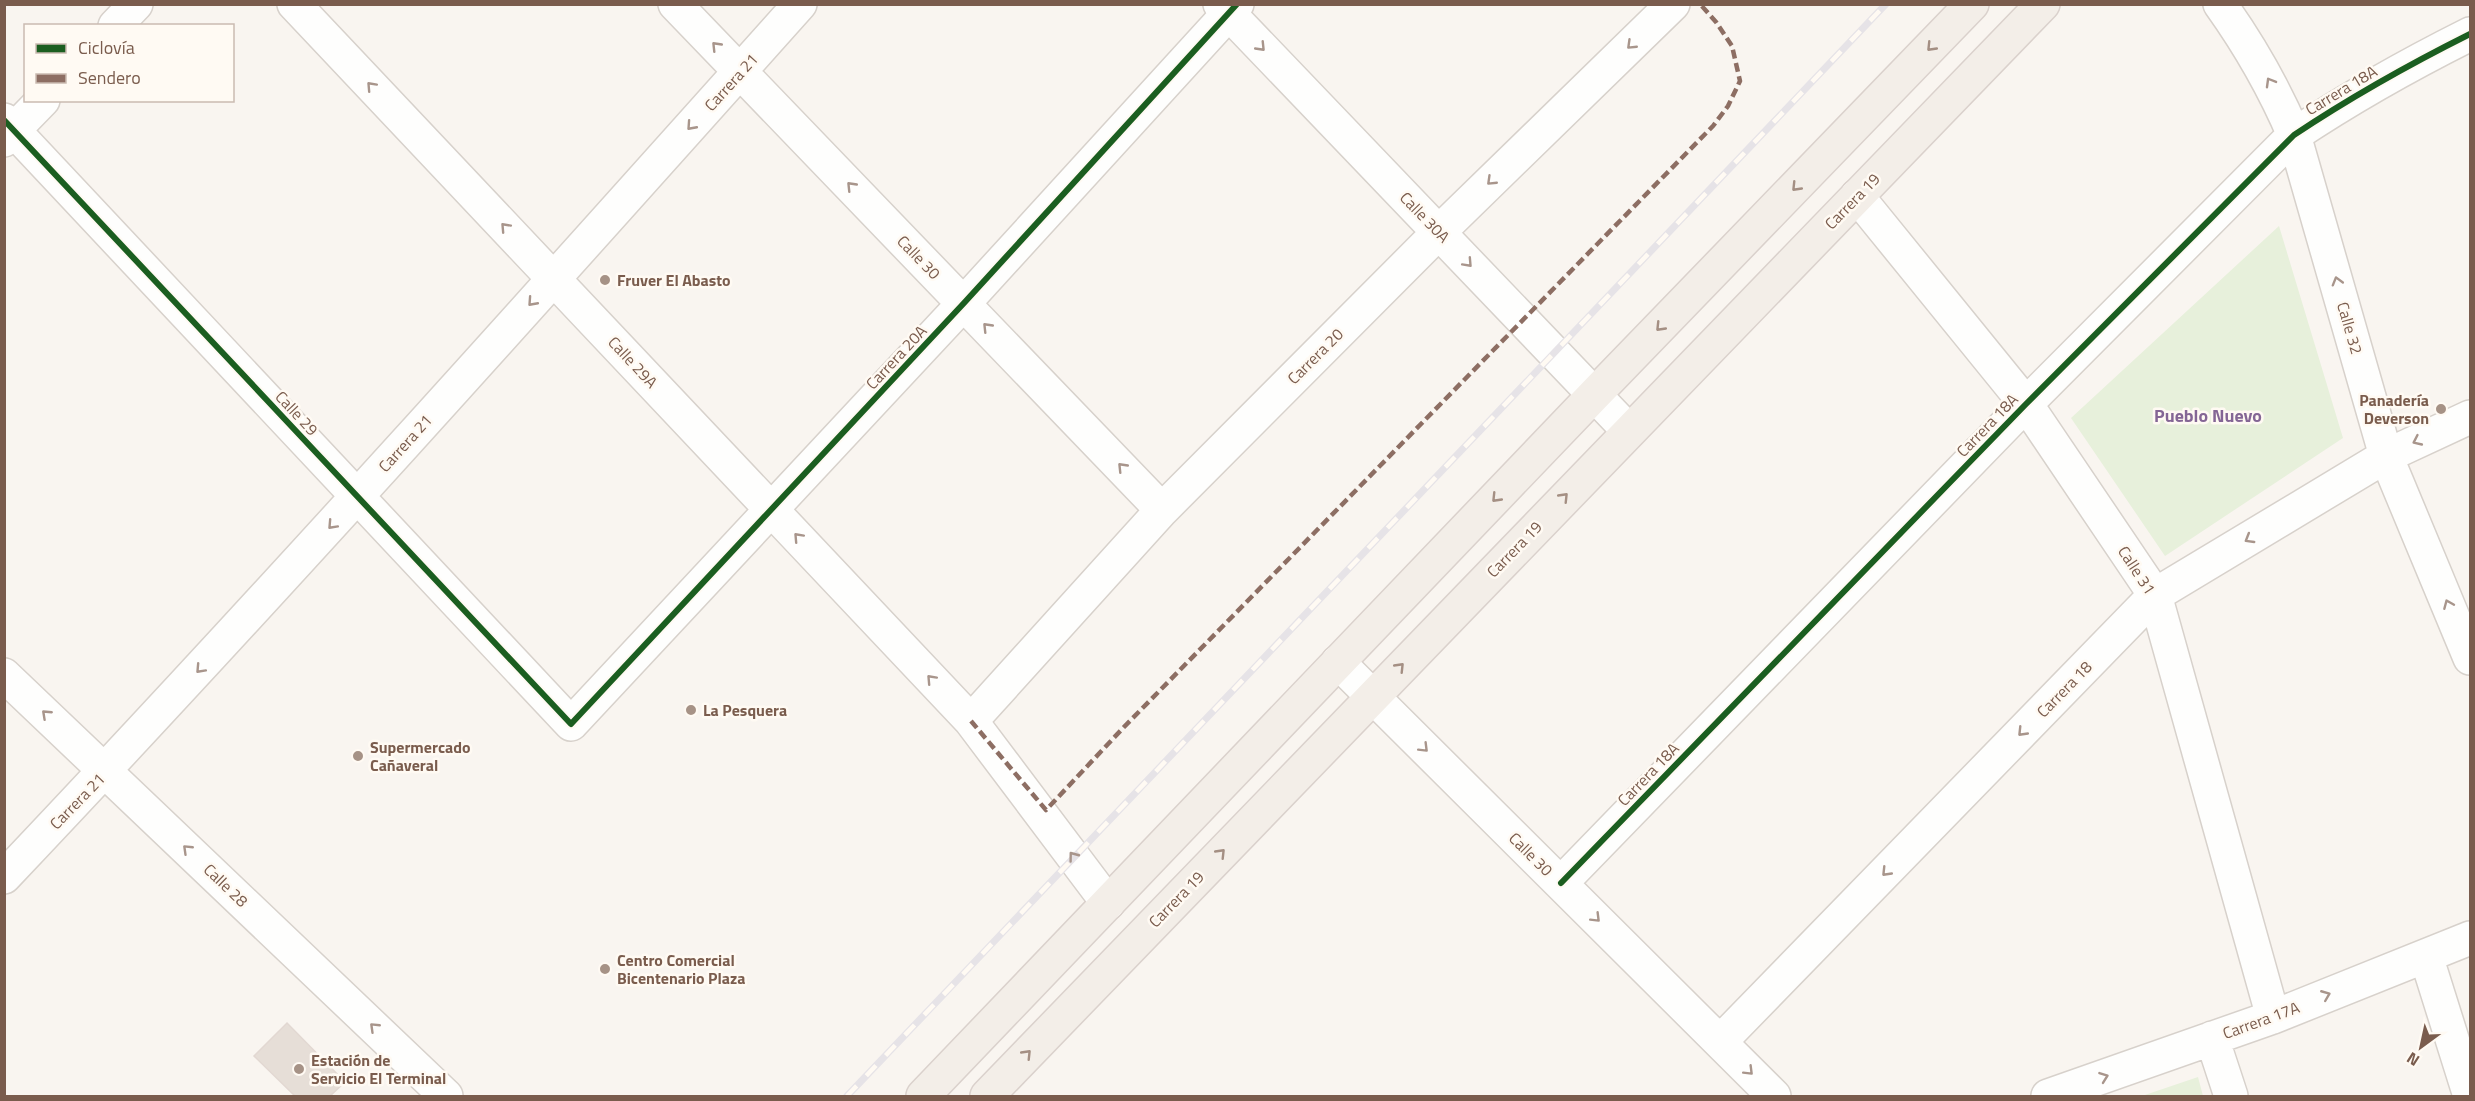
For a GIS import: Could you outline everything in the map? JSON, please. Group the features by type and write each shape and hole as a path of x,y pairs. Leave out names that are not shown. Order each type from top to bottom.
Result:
{"main road":[{"path":"923,1096 1972,4"},
{"name":"Carrera 19","path":"987,1096 2043,4"}],"street":[{"path":"117,24 136,4"},
{"name":"Calle 29A","path":"294,4 971,721 1108,903"},
{"name":"Calle 30","path":"675,4 1162,510"},
{"name":"Carrera 21","path":"10,861 106,771 358,497 800,4"},
{"name":"Carrera 20","path":"971,721 1162,510 1439,232 1673,4"},
{"name":"Calle 32","path":"2220,4 2245,39 2271,84 2294,135 2386,456 2470,658"},
{"name":"Calle 30A","path":"1229,7 1593,396 1629,430"},
{"name":"Carrera 20A","path":"571,724 964,303 1229,7"},
{"name":"Carrera 18A","path":"1561,883 2026,404 2294,135 2347,100 2470,34"},
{"path":"8,130 41,102"},
{"name":"Calle 29","path":"8,130 571,724"},
{"name":"Calle 31","path":"1857,196 2026,404 2155,596 2273,1017"},
{"name":"Carrera 18","path":"1720,1042 2155,596 2386,456 2470,417"},
{"name":"Calle 30","path":"1338,662 1774,1096"},
{"name":"Calle 28","path":"4,675 446,1096"},
{"name":"Carrera 17A","path":"2048,1096 2273,1017 2470,938"},
{"path":"2426,956 2470,1096"},
{"path":"2212,1038 2231,1096"}],"green space":[{"path":"2279,226 2343,438 2165,556 2071,418"},
{"path":"2198,1077 2203,1096 2142,1096"}],"building":[{"name":"Estación de Servicio El Terminal","path":"287,1023 345,1082 330,1096 295,1096 254,1056"}],"railway":[{"path":"847,1096 1886,4"}],"marked path":[{"path":"971,721 1046,810 1124,727 1713,126 1728,106 1740,81 1732,46 1716,22 1700,4"}],"cycle path":[{"path":"4,120 571,724 964,303 1237,4"},
{"path":"1561,883 2026,404 2294,135 2337,107 2470,34"}],"place":[{"name":"Fruver El Abasto","path":"605,280"},
{"name":"Panadería Deverson","path":"2441,409"},
{"name":"La Pesquera","path":"691,710"},
{"name":"Supermercado Cañaveral","path":"358,756"},
{"name":"Centro Comercial Bicentenario Plaza","path":"605,969"},
{"name":"Estación de Servicio El Terminal","path":"299,1069"}],"district":[{"name":"Pueblo Nuevo","path":"2208,416"}]}
